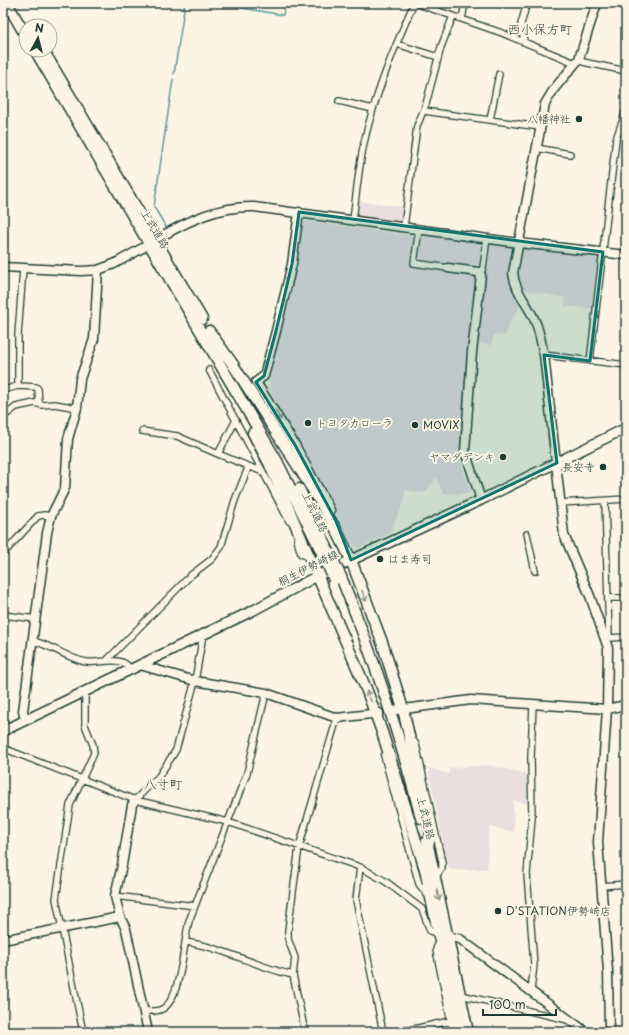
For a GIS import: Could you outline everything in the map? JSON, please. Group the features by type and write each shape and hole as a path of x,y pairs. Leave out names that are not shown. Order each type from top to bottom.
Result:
{"highway":[{"path":"7,3 18,22"},
{"path":"15,3 23,18"},
{"name":"上武道路","path":"40,58 282,456 367,641 409,770 428,846 435,878 451,1009 459,1032"},
{"name":"上武道路","path":"48,58 207,335"},
{"path":"207,335 232,363 267,417 338,531 351,560 382,642 400,710 409,736 431,834 428,846"},
{"path":"207,335 269,463 377,713 424,866"},
{"name":"上武道路","path":"338,579 383,708 416,826 431,901 443,937 468,1032"}],"main road":[{"name":"桐生伊勢崎線","path":"3,731 131,670 317,576 481,500 626,428"}],"street":[{"path":"353,220 363,148 373,108 414,3 577,61 626,71"},
{"path":"462,19 466,3"},
{"path":"524,41 521,24 527,3"},
{"path":"597,3 577,61 554,89 545,104 518,243 514,278 522,300 539,330 544,355 564,535 607,640"},
{"path":"404,227 417,126 424,111 438,57 453,16"},
{"path":"397,44 438,57"},
{"path":"490,120 499,74"},
{"path":"339,101 373,108"},
{"path":"424,111 540,127"},
{"path":"590,361 616,139 626,111"},
{"path":"536,148 570,154"},
{"path":"160,237 190,220 210,212 228,208 254,207 518,243 626,255"},
{"path":"299,212 292,264 276,332 264,376 256,382 295,445 336,521 338,531"},
{"path":"419,229 414,262 480,273"},
{"path":"481,500 465,451 472,352 480,273 483,268 487,238"},
{"path":"3,267 23,269 98,270 114,264 146,246"},
{"path":"18,386 18,329 23,269"},
{"path":"25,720 23,711 47,533 51,516 65,488 68,440 77,408 81,374 94,339 98,270"},
{"path":"544,355 626,365"},
{"path":"209,370 287,517 298,541 301,554 310,557"},
{"path":"3,390 18,386 30,386 37,388 39,403"},
{"path":"3,417 16,407 39,403 42,405 55,404 77,408"},
{"path":"218,454 236,420"},
{"path":"142,431 177,436 248,468 263,472"},
{"path":"108,659 191,575 212,559 221,547 235,500 248,468"},
{"path":"561,503 626,499"},
{"path":"605,501 608,656 598,842 608,971 609,1032"},
{"path":"3,554 37,517 44,515 51,516"},
{"path":"526,534 535,571"},
{"path":"608,598 626,598"},
{"path":"3,615 36,619"},
{"path":"148,1032 126,929 120,917 115,896 132,805 135,800 160,776 171,759 181,734 195,681 203,634"},
{"path":"607,640 626,637"},
{"path":"32,641 87,662 108,659 126,665 131,670"},
{"path":"140,665 195,681 266,694 337,718 377,713"},
{"path":"83,1032 56,895 70,805 94,753 93,745 85,725 85,691"},
{"path":"143,1011 161,1010 168,1004 179,975 188,921 228,822 254,750 266,694"},
{"path":"400,710 471,700 606,709 626,705"},
{"path":"531,990 534,965 527,874 532,818 531,758 533,703"},
{"path":"305,1032 293,976 295,958 287,934 299,847 337,718"},
{"path":"382,732 380,742 419,884 431,901"},
{"path":"409,736 416,744 442,862 442,868 435,878"},
{"path":"3,748 135,800 228,822 360,867 385,881 422,909 430,931 443,937 455,948 472,1032"},
{"path":"360,867 356,900 383,1032"},
{"path":"601,886 626,884"},
{"path":"115,896 195,906"},
{"path":"3,940 62,930 120,917"},
{"path":"443,937 460,939 531,990 583,1031"},
{"path":"185,942 210,948 277,972 293,976"},
{"path":"465,996 570,1020"},
{"path":"451,1009 450,1021 453,1032"},
{"path":"400,1032 450,1021"}],"highlighted area":[{"path":"299,212 603,252 590,361 544,355 557,463 351,560 336,521 295,445 256,382 264,376 276,331 292,264"}],"shaded area":[{"path":"358,201 405,207 403,222 355,216"},
{"path":"305,221 415,236 411,265 413,267 476,275 479,278 470,346 461,463 471,493 443,494 436,477 425,493 405,490 404,501 389,534 358,548 352,545 321,483 269,389 273,356 298,262 303,223"},
{"path":"423,233 515,246 509,284 512,285 513,290 511,292 513,295 515,294 521,304 510,322 505,336 494,334 491,345 476,343 485,266 481,269 419,260"},
{"path":"523,246 598,255 600,257 594,309 565,306 565,298 521,289 517,270 519,249"},
{"path":"489,765 528,774 529,804 513,800 514,832 489,827 487,869 452,870 448,868 428,767 449,774 449,768"}],"waterway":[{"path":"174,74 185,3"},
{"path":"209,3 237,7"},
{"path":"242,8 283,15 285,3"},
{"path":"166,227 154,207 173,79"}],"place":[{"name":"八幡神社","path":"579,119"},
{"name":"トヨタカローラ","path":"308,423"},
{"name":"MOVIX","path":"415,425"},
{"name":"ヤマダデンキ","path":"503,457"},
{"name":"長安寺","path":"603,467"},
{"name":"はま寿司","path":"380,559"},
{"name":"D'STATION伊勢崎店","path":"498,911"}],"district":[{"name":"西小保方町","path":"540,29"},
{"name":"八寸町","path":"163,784"}]}
